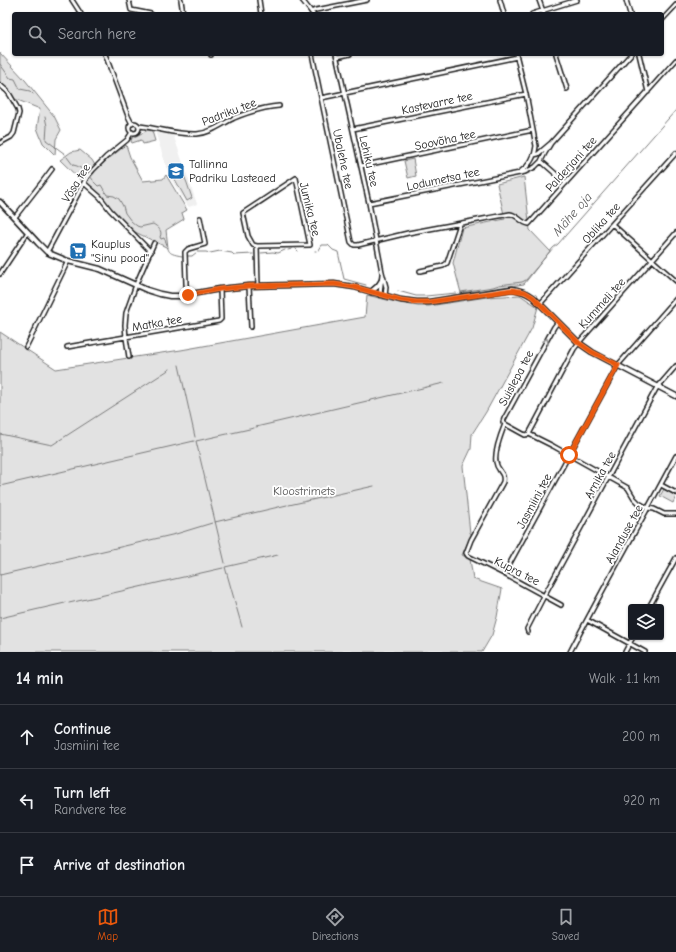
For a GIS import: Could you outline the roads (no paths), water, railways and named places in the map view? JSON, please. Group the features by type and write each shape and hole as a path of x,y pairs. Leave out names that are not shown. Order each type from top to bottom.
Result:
{"main road":[{"path":"1,204 47,252 68,261 100,269 136,285 170,296 188,295 220,289 249,286 334,284 354,287 401,300 429,302 512,290 521,291 528,293 579,343 592,352 676,396"},
{"path":"370,292 378,286 382,280"}],"street":[{"path":"72,0 80,12"},
{"path":"130,0 131,10 141,12"},
{"path":"181,0 183,12"},
{"path":"259,0 261,12"},
{"path":"302,0 311,12"},
{"path":"313,12 316,10 366,0"},
{"path":"500,0 503,12"},
{"path":"539,0 543,12 578,0"},
{"path":"626,0 629,12"},
{"path":"664,18 676,5"},
{"path":"106,56 132,124"},
{"name":"Ubalehe tee","path":"312,56 351,242 354,245 358,245 376,241"},
{"name":"Lehiku tee","path":"337,56 369,203 386,287 386,296"},
{"path":"322,98 517,56 537,147 535,162 537,163 541,160 551,143"},
{"path":"557,56 567,89"},
{"path":"520,172 536,155 551,143 629,56"},
{"path":"639,56 648,92"},
{"name":"Palderjani tee","path":"376,241 510,214 513,214 524,223 529,224 676,60"},
{"path":"0,85 10,95 19,113 14,133 11,137 0,142"},
{"name":"Kastevarre tee","path":"353,129 526,94"},
{"name":"Padriku tee","path":"139,126 198,134 210,131 234,118 255,110 279,106"},
{"path":"135,123 139,126 139,129 135,133 129,128 132,124 135,123"},
{"name":"Soovõha tee","path":"361,166 533,130"},
{"name":"Võsa tee","path":"47,252 87,178 93,170 127,140 132,132"},
{"path":"537,147 541,150 544,149"},
{"name":"Oblika tee","path":"540,304 676,153"},
{"path":"536,155 541,155 541,160 566,183"},
{"name":"Lodumetsa tee","path":"369,203 525,172 541,160"},
{"path":"15,217 52,169"},
{"name":"Jumika tee","path":"296,178 310,245 256,246 253,245 248,236 243,213 296,178"},
{"path":"84,184 100,197 110,210 150,252"},
{"path":"188,295 186,284 185,252 188,249 205,244 200,218"},
{"path":"420,271 443,266 447,263 460,224"},
{"path":"612,224 676,281"},
{"path":"0,274 28,232"},
{"name":"Kummeli tee","path":"529,434 574,349 676,233"},
{"path":"129,357 125,325 126,313 154,243"},
{"path":"256,246 258,286"},
{"path":"26,347 68,261"},
{"name":"Lehiku tee","path":"380,295 382,272"},
{"path":"249,286 251,327"},
{"name":"Matka tee","path":"67,348 219,321 220,289"},
{"name":"Jasmiini tee","path":"504,574 618,365 676,299"},
{"name":"Suislepa tee","path":"466,553 471,540 503,482 503,474 497,466 496,454 500,437 506,424 504,422 504,418 558,322"},
{"name":"Arnika tee","path":"528,632 527,629 544,596 658,387 676,366"},
{"path":"506,424 524,435 529,434 553,446 628,488 634,498 648,508 654,508 664,514 676,514"},
{"name":"Aianduse tee","path":"570,652 676,456"},
{"path":"661,485 676,494"},
{"name":"Kupra tee","path":"466,553 468,556 561,605"},
{"path":"651,604 676,558"},
{"path":"587,620 645,652"},
{"path":"626,652 632,640"}],"waterway":[{"path":"0,64 10,78 15,79 20,89 30,91 33,94"},
{"name":"Mähe oja","path":"461,292 522,282 526,280 676,110"},
{"path":"45,117 47,126 46,140 65,154"},
{"path":"67,157 73,165 82,169 87,174"},
{"name":"Mähe oja","path":"90,176 93,180"},
{"name":"Mähe oja","path":"94,182 98,186 101,185 107,195 114,196 119,199 125,213 137,226 140,227 153,224 157,226 160,229 160,237 161,239 164,238 169,251 173,254 182,256"},
{"path":"319,250 322,245 328,245 333,250 338,252 344,279 366,285"},
{"name":"Mähe oja","path":"288,250 292,249"},
{"name":"Mähe oja","path":"261,253 278,253 285,250"},
{"path":"188,256 192,256 197,252 210,253 220,251 232,253 234,255 253,254"},
{"name":"Mähe oja","path":"398,291 416,296 456,293"},
{"path":"179,365 195,437"},
{"path":"0,434 52,445 170,369"},
{"path":"256,427 444,383"},
{"path":"225,563 196,441 254,428"},
{"path":"0,486 194,441"},
{"path":"289,505 374,486"},
{"path":"215,522 287,505"},
{"path":"0,575 176,534 212,523"},
{"path":"242,627 225,567 278,555"},
{"path":"69,603 223,568"},
{"path":"0,618 65,603"}],"place":[{"name":"Tallinna Padriku Lasteaed","path":"176,171"},
{"name":"Kauplus \"Sinu pood\"","path":"78,251"}],"park label":[{"name":"Kloostrimets","path":"304,491"}]}
